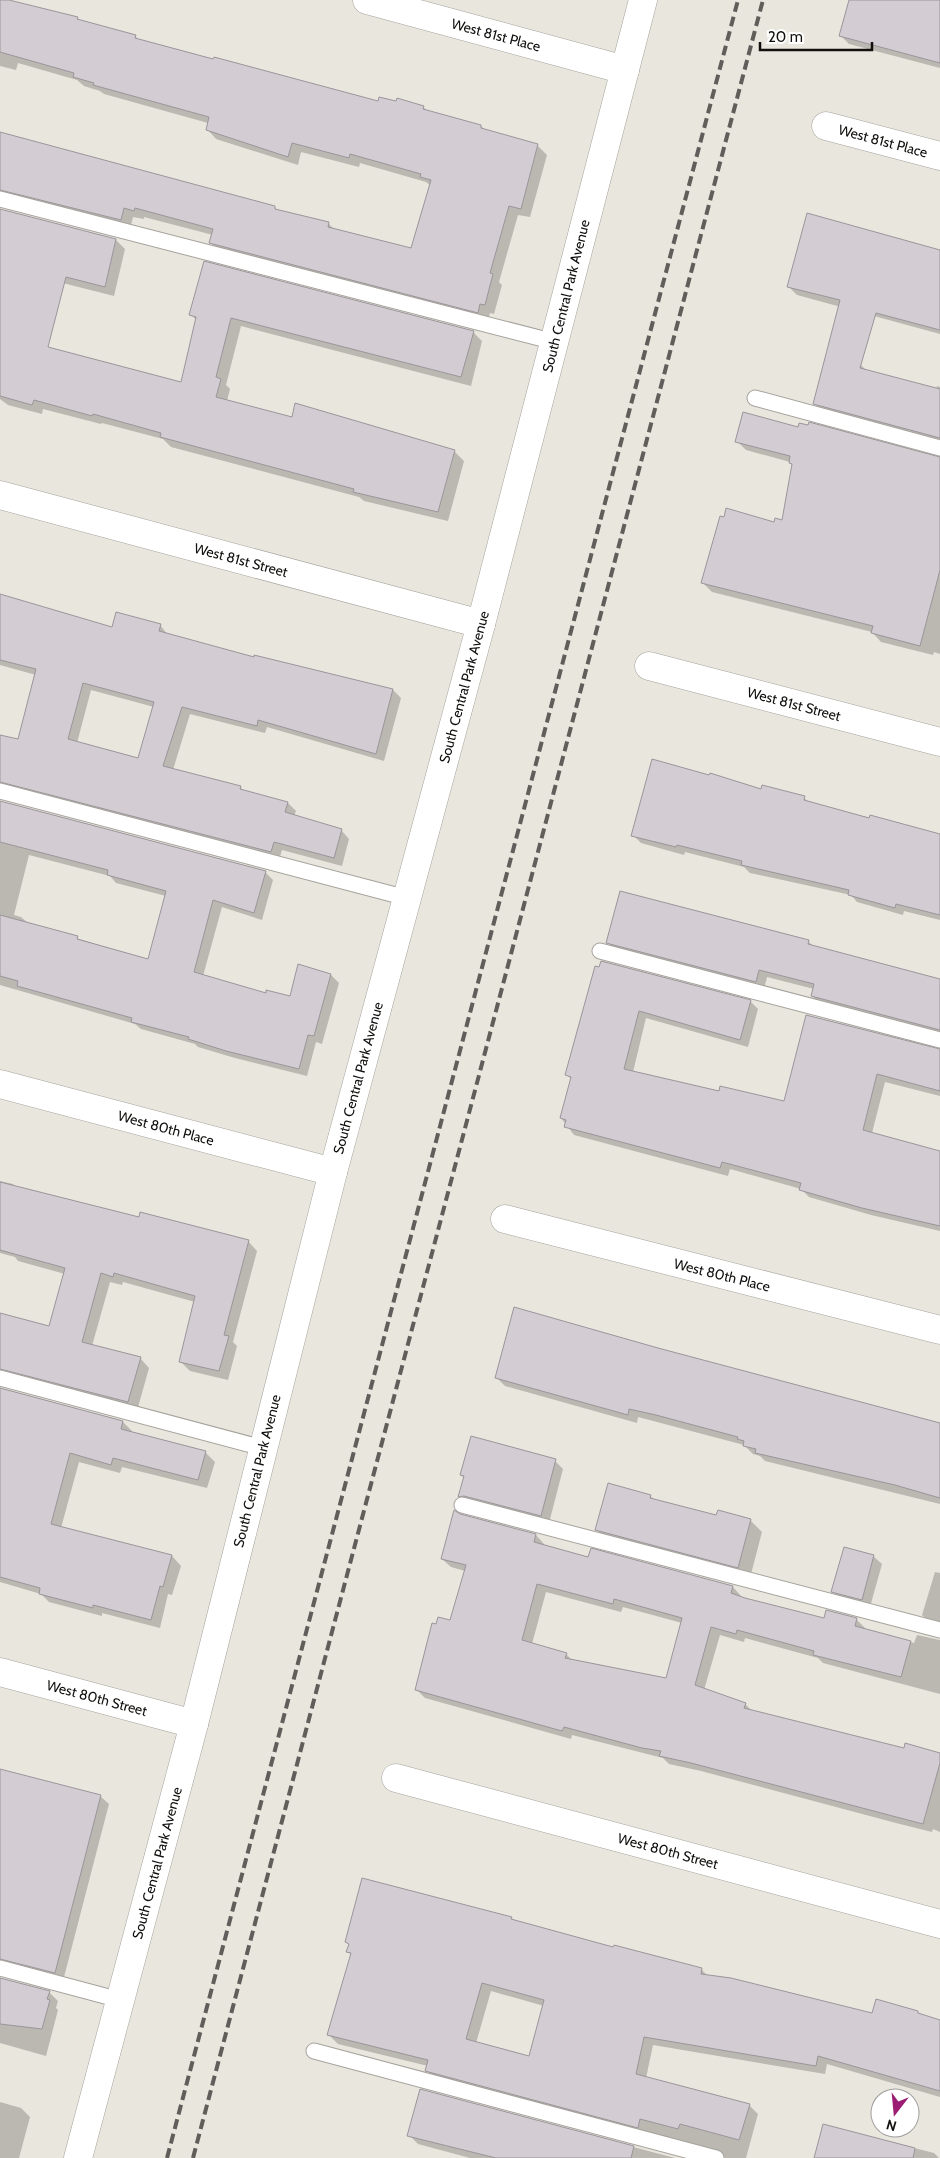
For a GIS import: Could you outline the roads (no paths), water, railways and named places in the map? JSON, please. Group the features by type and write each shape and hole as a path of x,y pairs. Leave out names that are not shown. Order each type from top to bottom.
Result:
{"street":[{"name":"West 81st Place","path":"367,0 624,70"},
{"name":"South Central Park Avenue","path":"78,2158 194,1724 333,1172 481,624 643,0"},
{"name":"West 81st Place","path":"826,126 940,156"},
{"name":"West 81st Street","path":"0,495 481,624"},
{"name":"West 81st Street","path":"648,666 940,742"},
{"name":"West 80th Place","path":"0,1084 333,1172"},
{"name":"West 80th Place","path":"505,1219 940,1330"},
{"name":"West 80th Street","path":"0,1672 194,1724"},
{"name":"West 80th Street","path":"396,1778 940,1924"}],"lane":[{"path":"0,199 555,342"},
{"path":"755,398 940,448"},
{"path":"0,791 407,898"},
{"path":"600,952 940,1040"},
{"path":"0,1378 263,1448"},
{"path":"462,1505 940,1630"},
{"path":"0,1968 120,2000"},
{"path":"314,2051 716,2158"}],"railway":[{"path":"167,2158 738,0"},
{"path":"193,2158 763,0"}]}
